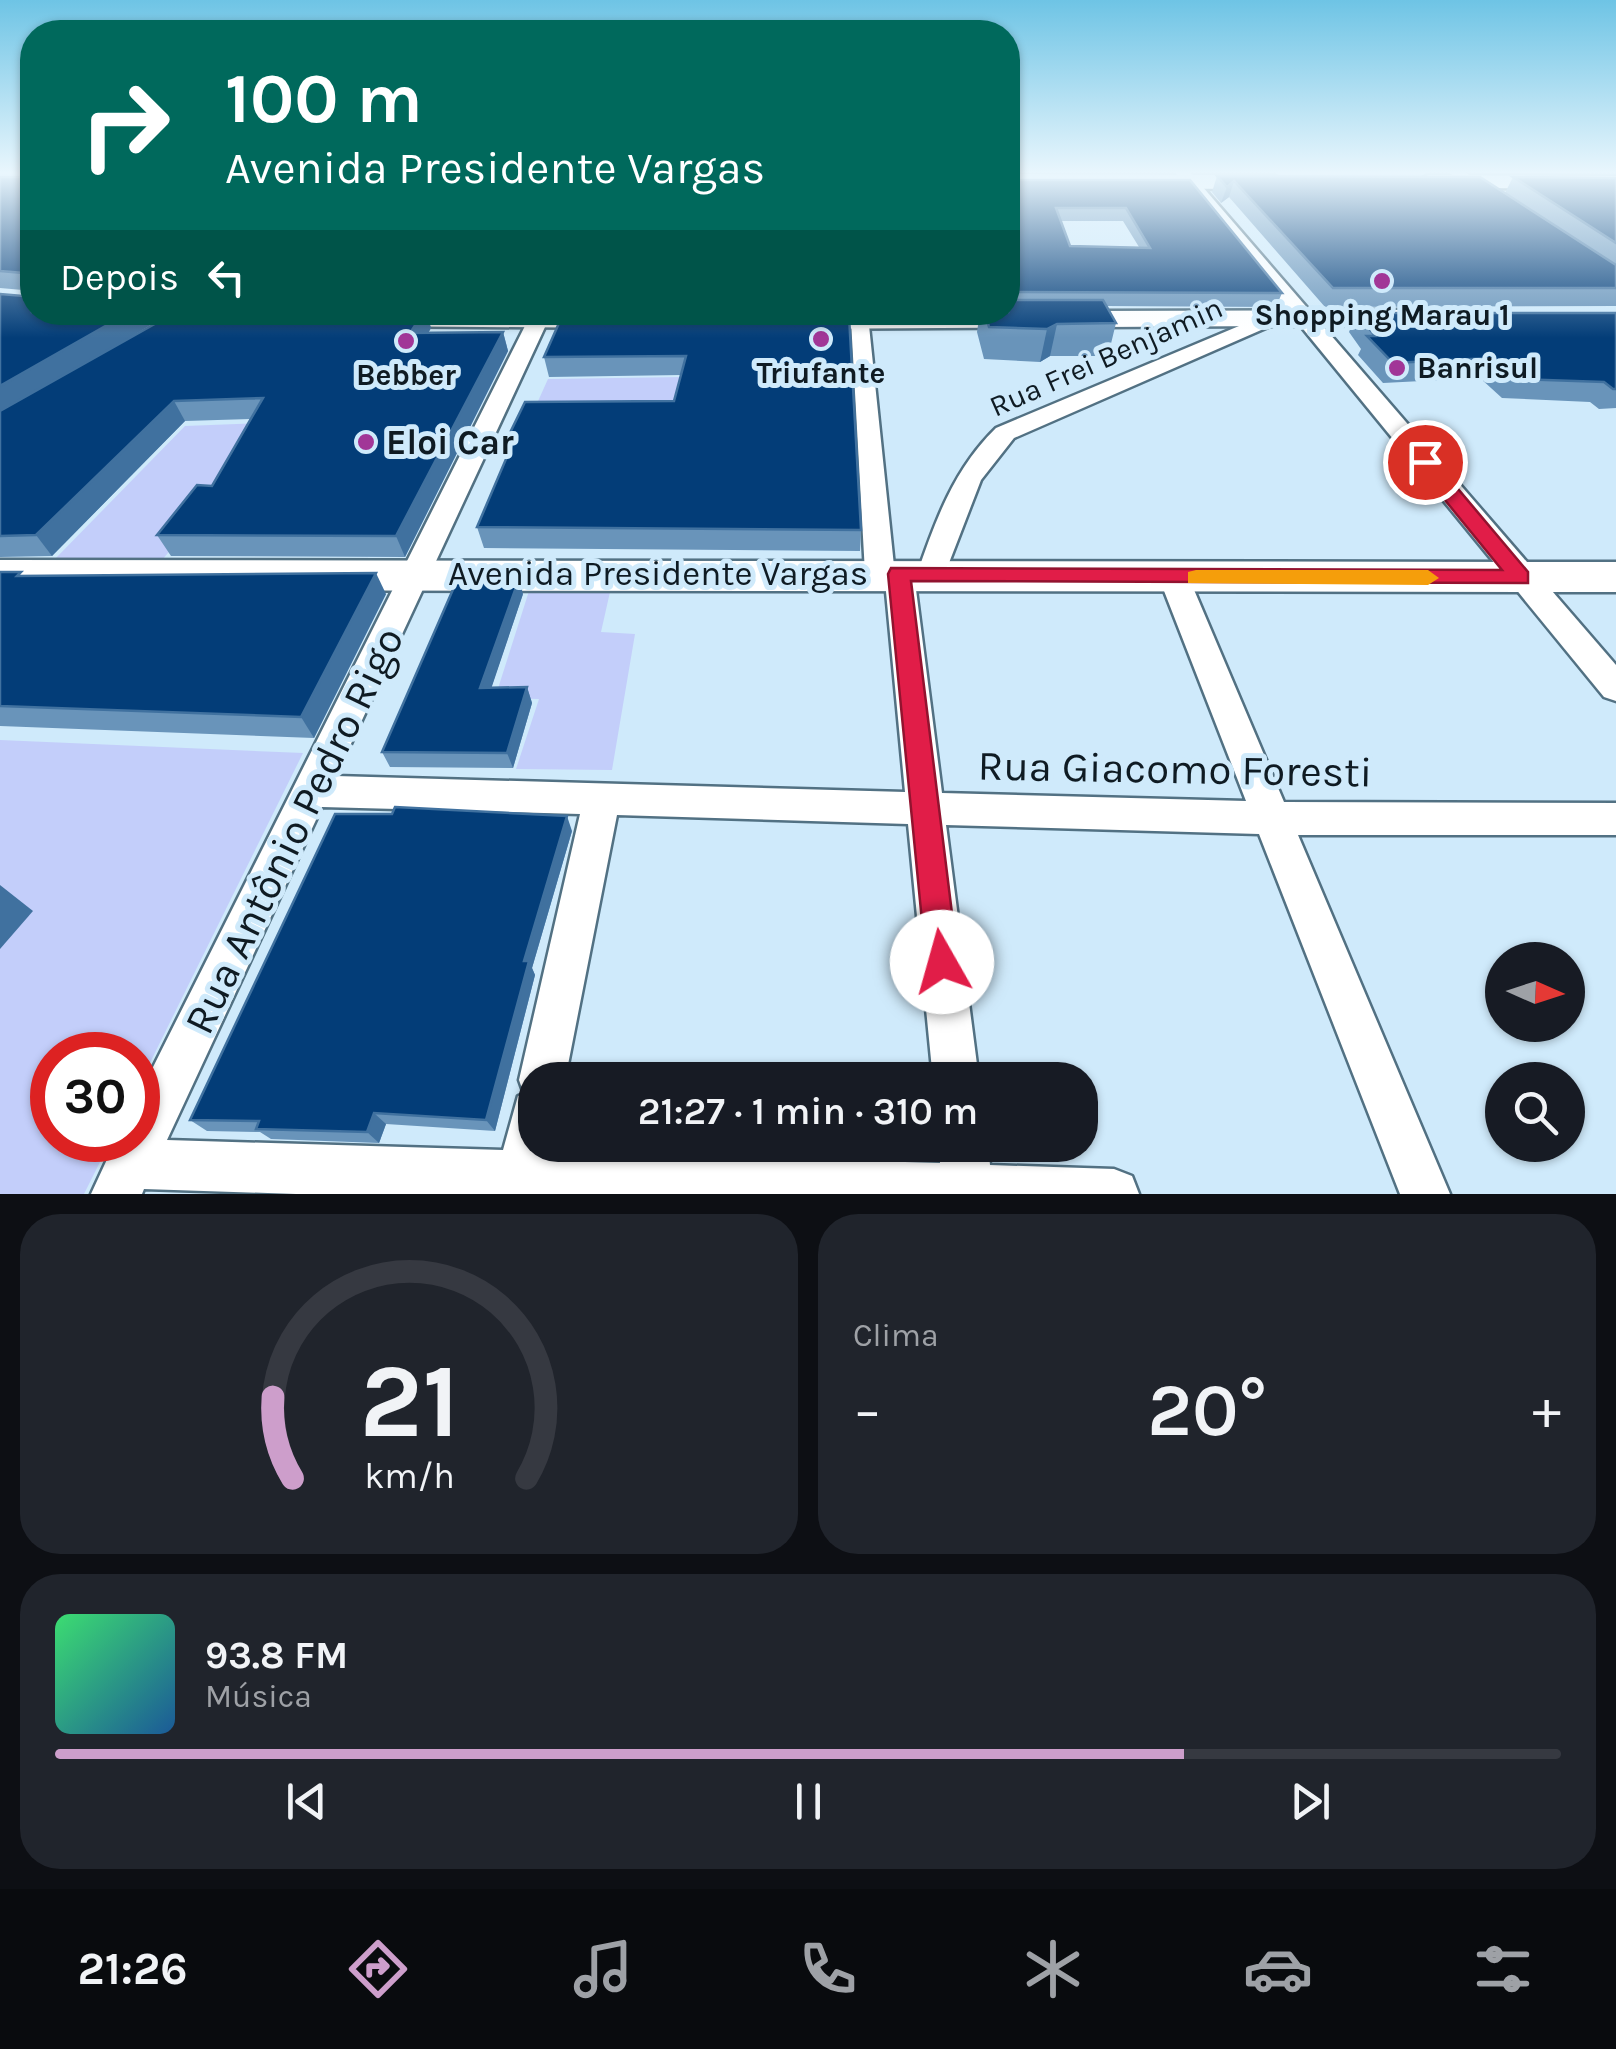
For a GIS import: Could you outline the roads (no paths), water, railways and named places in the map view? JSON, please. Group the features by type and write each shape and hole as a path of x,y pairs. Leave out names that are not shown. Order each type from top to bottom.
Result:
{"main road":[{"path":"1020,317 1439,319"},
{"name":"Avenida Presidente Vargas","path":"0,575 1616,577"}],"street":[{"path":"1227,227 1616,688"},
{"name":"Rua Frei Benjamin","path":"904,574 978,456 1005,432 1270,319"},
{"name":"Rua Antônio Pedro Rigo","path":"123,1179 537,325"},
{"path":"862,325 904,574 924,806 954,1062"},
{"path":"1174,578 1425,1194"},
{"name":"Rua Giacomo Foresti","path":"312,791 1272,818 1616,819"},
{"path":"546,1062 602,800"},
{"path":"123,1179 519,1186 967,1176 1114,1194"}],"place":[{"name":"Shopping Marau 1","path":"1382,281"},
{"name":"Triufante","path":"821,339"},
{"name":"Bebber","path":"406,341"},
{"name":"Banrisul","path":"1397,368"},
{"name":"Eloi Car","path":"366,442"}]}
